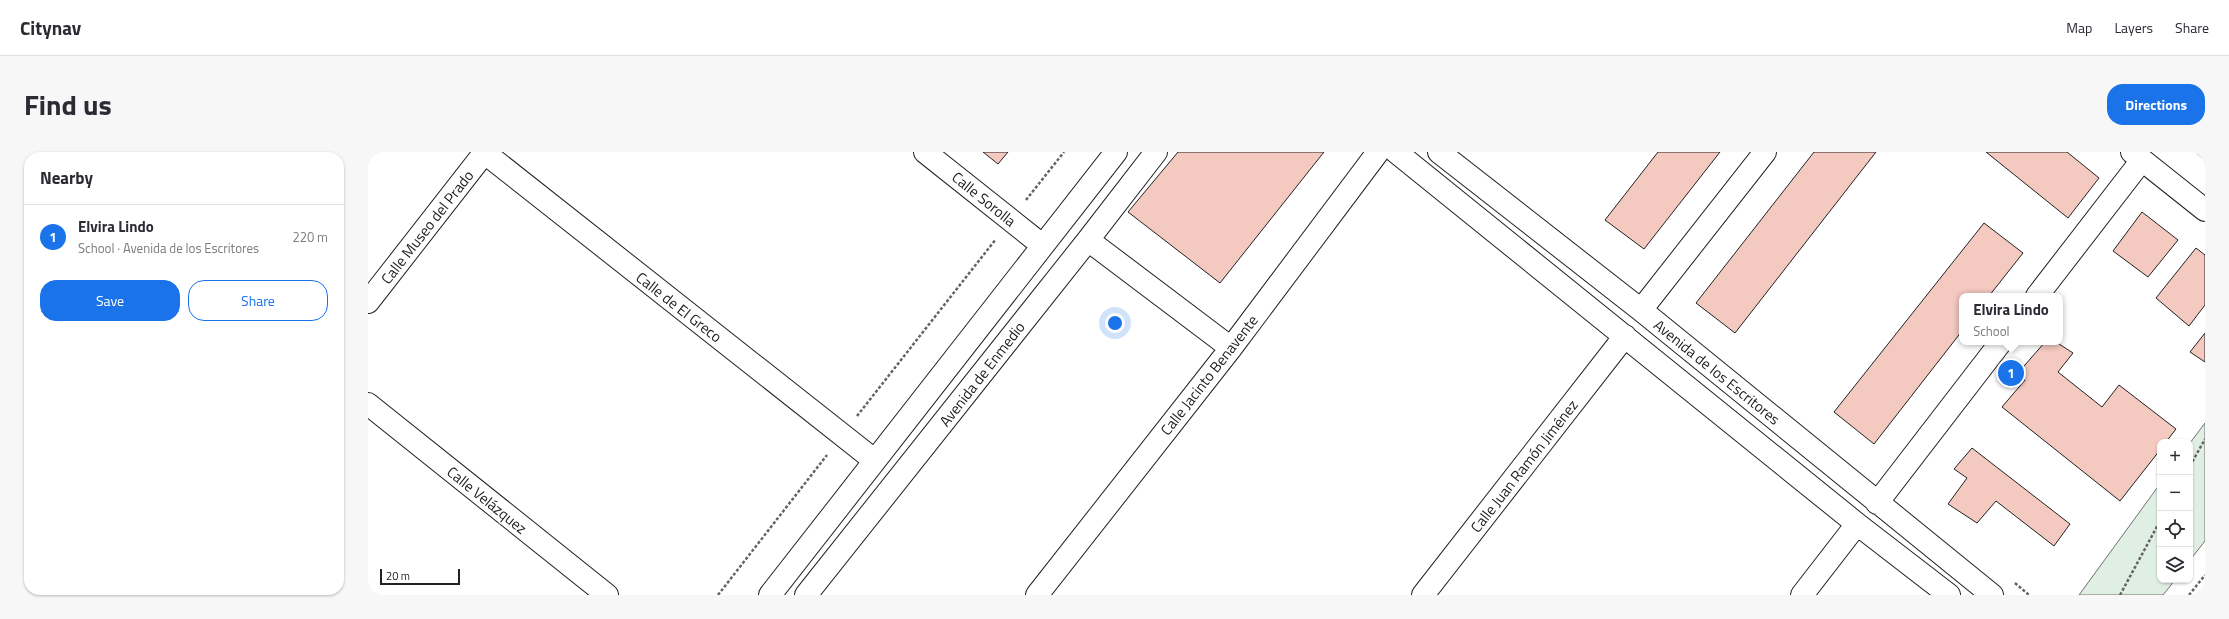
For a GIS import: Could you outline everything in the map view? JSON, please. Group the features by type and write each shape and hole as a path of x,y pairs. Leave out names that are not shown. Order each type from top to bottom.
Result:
{"street":[{"name":"Calle Sorolla","path":"925,152 1042,245"},
{"path":"770,595 1116,152"},
{"name":"Avenida de Enmedio","path":"806,595 1156,152"},
{"name":"Calle Jacinto Benavente","path":"1038,595 1231,348 1378,152"},
{"name":"Avenida de los Escritores","path":"1396,152 1857,524 1949,595"},
{"name":"Avenida de los Escritores","path":"1439,152 1641,310 1992,595"},
{"path":"1641,310 1765,152"},
{"name":"Calle Museo del Prado","path":"368,302 485,153"},
{"name":"Calle de El Greco","path":"485,153 874,460"},
{"path":"2039,293 2137,156 2205,210"},
{"path":"1088,240 1231,348"},
{"name":"Calle Juan Ramón Jiménez","path":"1423,595 1625,336"},
{"path":"1877,503 1999,345"},
{"name":"Calle Velázquez","path":"368,404 607,595"},
{"path":"1802,595 1857,524"}],"path":[{"path":"718,595 1064,152"},
{"path":"2193,461 2205,439"},
{"path":"2120,595 2157,527"},
{"path":"2189,595 2205,575"}],"green space":[{"path":"2205,423 2205,541 2193,556 2193,475 2193,439"},
{"path":"2157,488 2157,583 2173,583 2163,595 2079,595"}],"building":[{"path":"983,152 1008,152 998,164"},
{"path":"1178,152 1324,152 1220,283 1128,212"},
{"path":"1658,152 1720,152 1644,249 1605,220"},
{"path":"1814,152 1876,152 1735,333 1696,303"},
{"path":"1986,152 2067,152 2099,178 2068,218"},
{"path":"2195,152 2205,152 2205,160"},
{"path":"2142,212 2178,240 2148,277 2113,251"},
{"path":"1984,223 2023,253 1991,293 1959,293 1959,335 1874,444 1834,412"},
{"path":"2196,248 2205,255 2205,305 2189,326 2156,298"},
{"path":"2205,333 2205,362 2190,352"},
{"path":"2042,345 2061,345 2073,353 2058,372 2102,407 2119,385 2176,429 2168,439 2157,439 2157,454 2120,501 2002,407 2025,380 2018,373"},
{"path":"1972,448 2070,524 2054,546 1996,501 1977,523 1948,504 1967,478 1954,469"}],"place":[{"name":"Elvira Lindo","path":"2011,373"}]}
